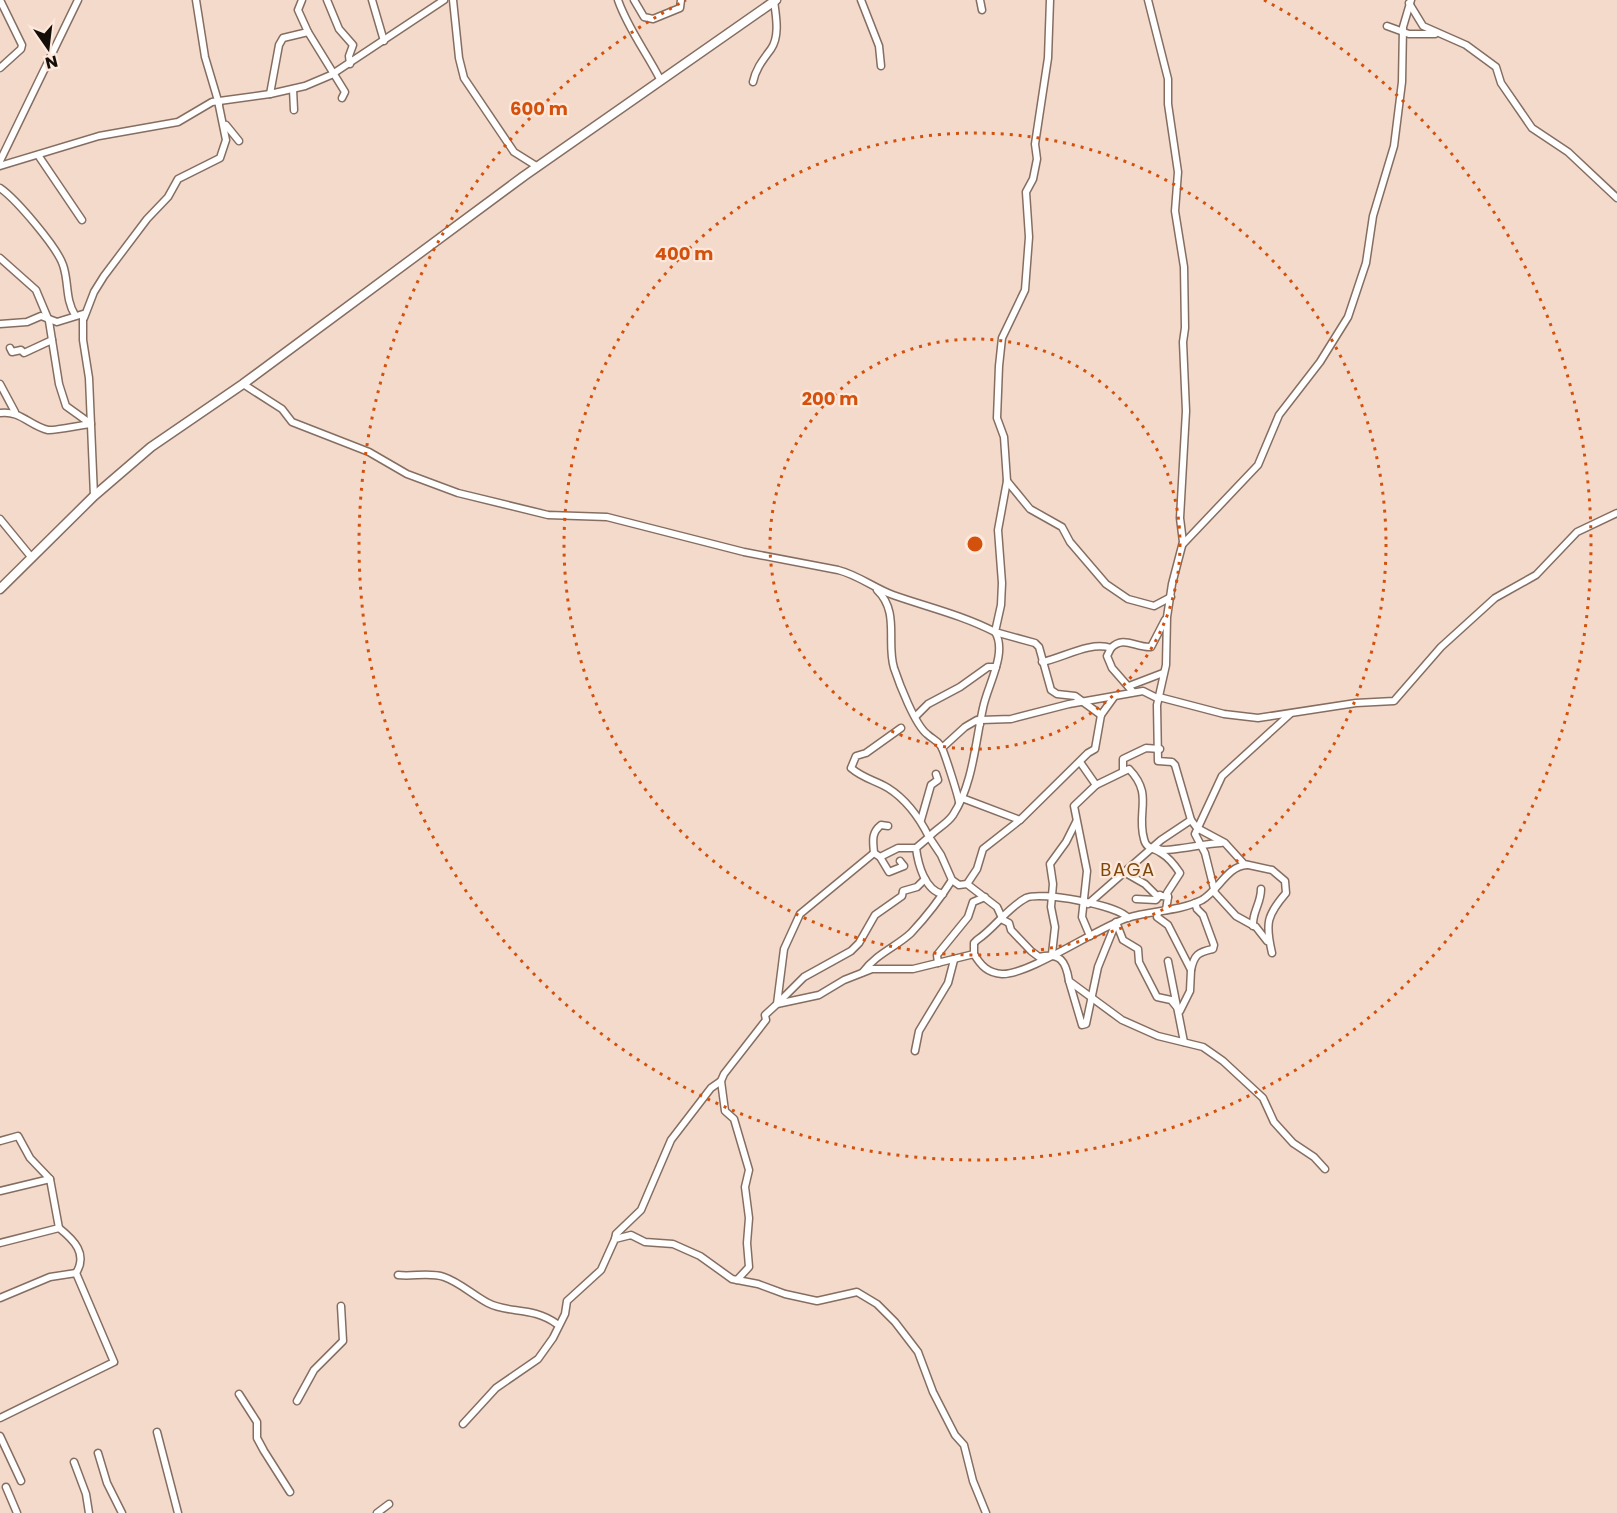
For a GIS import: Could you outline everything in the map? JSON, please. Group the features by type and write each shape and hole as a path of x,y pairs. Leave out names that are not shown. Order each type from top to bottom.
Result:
{"street":[{"path":"0,0 22,45 21,49 0,68"},
{"path":"0,164 78,0"},
{"path":"196,0 205,57 218,101 226,126 239,141"},
{"path":"327,0 339,29 353,45 349,56 350,64"},
{"path":"372,0 384,41"},
{"path":"0,164 99,136 178,122 218,101 293,89 332,74 350,64 444,0"},
{"path":"453,0 459,58 464,78 514,152 538,167"},
{"path":"618,0 626,23 647,52 661,81"},
{"path":"634,0 644,17 653,20 680,8 681,0"},
{"path":"861,0 879,46 881,66"},
{"path":"980,0 982,10"},
{"path":"777,1004 784,949 800,914 877,855 898,848 916,848 952,818 974,756 980,722 996,667 998,639 995,632 1001,605 1002,583 998,530 1007,481 1004,437 997,418 999,366 1002,338 1025,290 1029,237 1026,192 1033,179 1036,159 1035,144 1048,58 1050,0"},
{"path":"1148,0 1167,71 1168,104 1178,172 1175,211 1184,267 1185,328 1183,342 1186,411 1180,518 1184,532 1167,617 1166,664 1156,705 1160,749 1158,761 1172,762 1175,765 1191,820 1197,828 1225,843 1248,865"},
{"path":"303,1 298,10 308,32 330,64 332,74 345,92 342,98"},
{"path":"0,589 94,496 151,447 243,384 538,167 775,1 777,22 775,37 772,48 763,57 753,82"},
{"path":"1183,545 1258,465 1279,415 1320,362 1348,317 1362,279 1373,216 1394,146 1402,82 1403,32 1409,1"},
{"path":"1409,1 1423,26 1466,45 1496,67 1502,82 1532,128 1568,152 1617,198"},
{"path":"1387,26 1403,32 1438,34"},
{"path":"270,94 279,45 283,38 308,32"},
{"path":"293,89 294,110"},
{"path":"94,496 89,378 83,340 84,318 94,292 104,276 147,219 168,197 178,179 220,158 226,140 218,101"},
{"path":"38,155 81,220"},
{"path":"0,188 29,218 61,259 67,281 67,299 75,315"},
{"path":"0,258 36,290 49,321 66,406 90,424"},
{"path":"0,324 27,322 41,316 49,321 57,322 81,313 84,318"},
{"path":"10,348 12,352 21,350 24,353 52,340"},
{"path":"0,384 15,412 38,427 52,431 67,426 90,424"},
{"path":"243,384 282,409 292,422 369,452 406,474 458,493 548,515 607,517 744,552 838,570 853,574 894,595 930,605 995,632 1035,643 1039,647 1051,690 1057,694 1075,696 1101,716"},
{"path":"0,413 15,412"},
{"path":"1007,481 1029,509 1062,527 1070,542 1106,584 1128,599 1154,606 1172,596"},
{"path":"1167,617 1151,647 1139,648 1126,641 1118,641 1111,648 1108,660 1131,689 1224,714 1258,718 1356,703 1394,701 1441,647 1495,598 1536,575 1577,532 1617,513"},
{"path":"0,519 32,558"},
{"path":"872,585 885,598 891,617 894,667 908,705 926,734 936,738 942,748 960,800"},
{"path":"1042,662 1060,659 1098,644 1111,648"},
{"path":"916,716 940,695 960,687 988,667 996,667"},
{"path":"942,748 976,720 980,722 1011,719 1114,697 1163,673"},
{"path":"916,848 918,864 925,879 936,892 943,894 963,884 977,869 982,849 1020,820 1095,749 1101,716 1114,697"},
{"path":"1128,918 1116,910 1087,903 1035,896 1026,898 974,944 974,954 981,966 1004,974 1016,972 1116,922 1195,903 1215,892 1231,871 1248,865 1276,871 1285,881 1287,889 1272,910 1268,937 1272,953 1266,938 1253,926 1236,916 1215,892 1215,885 1195,834 1222,776 1290,713"},
{"path":"901,728 854,757 851,768 902,798 921,820 952,880 986,897 997,908 1003,920 1039,957 1052,954 1065,963 1082,1025 1086,1024 1098,967 1116,922"},
{"path":"1124,771 1124,759 1146,748 1160,749"},
{"path":"1080,762 1096,786"},
{"path":"1087,903 1087,872 1074,806 1096,786 1124,771 1129,769 1132,772 1144,793 1142,817 1144,839 1151,849 1174,851 1199,843 1225,843"},
{"path":"921,820 931,785 938,780 936,774"},
{"path":"960,800 1020,820"},
{"path":"1090,936 1082,917 1082,908 1157,843 1191,820"},
{"path":"1052,954 1055,927 1050,864 1066,842 1076,822"},
{"path":"888,826 881,825 875,830 873,837 877,855 889,872 901,869 904,866 900,861"},
{"path":"1157,843 1160,851 1180,873 1167,893 1166,910"},
{"path":"1124,872 1160,896 1168,897"},
{"path":"463,1424 495,1388 538,1359 553,1338 557,1324 565,1314 567,1301 601,1270 616,1234 641,1210 671,1140 711,1088 721,1081 730,1064 766,1020 765,1015 804,977 851,951 859,943 866,927 875,915 903,896 903,891 917,887 925,879"},
{"path":"862,972 870,962 911,932 952,880"},
{"path":"1253,926 1252,915 1260,902 1261,889"},
{"path":"1136,899 1156,900 1160,896"},
{"path":"938,963 937,955 968,917 973,902 986,897"},
{"path":"1180,1011 1190,991 1193,958 1198,953 1213,949 1214,945 1203,915 1195,903"},
{"path":"1158,913 1157,917 1168,925 1191,970"},
{"path":"1116,922 1123,940 1138,949 1139,962 1158,997 1171,1000 1180,1011"},
{"path":"777,1004 819,995 872,969 913,969 974,954"},
{"path":"915,1051 919,1031 948,983 954,960"},
{"path":"1168,961 1180,1011 1180,1030 1184,1042"},
{"path":"1069,981 1091,999 1132,1025 1158,1036 1203,1047 1231,1067 1263,1098 1274,1122 1293,1143 1314,1157 1325,1169"},
{"path":"721,1081 725,1111 734,1119 749,1170 745,1187 749,1218 748,1267 737,1280"},
{"path":"0,1141 18,1136 30,1158 50,1179 59,1228 75,1241 80,1253 81,1265 76,1273 50,1277 0,1298"},
{"path":"0,1191 50,1179"},
{"path":"0,1243 59,1228"},
{"path":"615,1239 631,1235 645,1242 673,1244 700,1256 727,1276 737,1280 817,1301 857,1292 877,1304 895,1322 918,1352 933,1392 955,1435 964,1445 973,1481 986,1513"},
{"path":"0,1418 114,1362 76,1273"},
{"path":"398,1275 412,1277 430,1274 445,1278 489,1304 532,1312 557,1324"},
{"path":"297,1401 314,1370 343,1341 341,1306"},
{"path":"239,1394 257,1422 257,1438 290,1492"},
{"path":"157,1432 178,1513"},
{"path":"0,1436 21,1481"},
{"path":"98,1454 107,1483 122,1513"},
{"path":"74,1462 86,1494 88,1513"},
{"path":"6,1486 16,1513"},
{"path":"377,1513 389,1504"}],"district":[{"name":"BAGA","path":"1128,869"}]}
